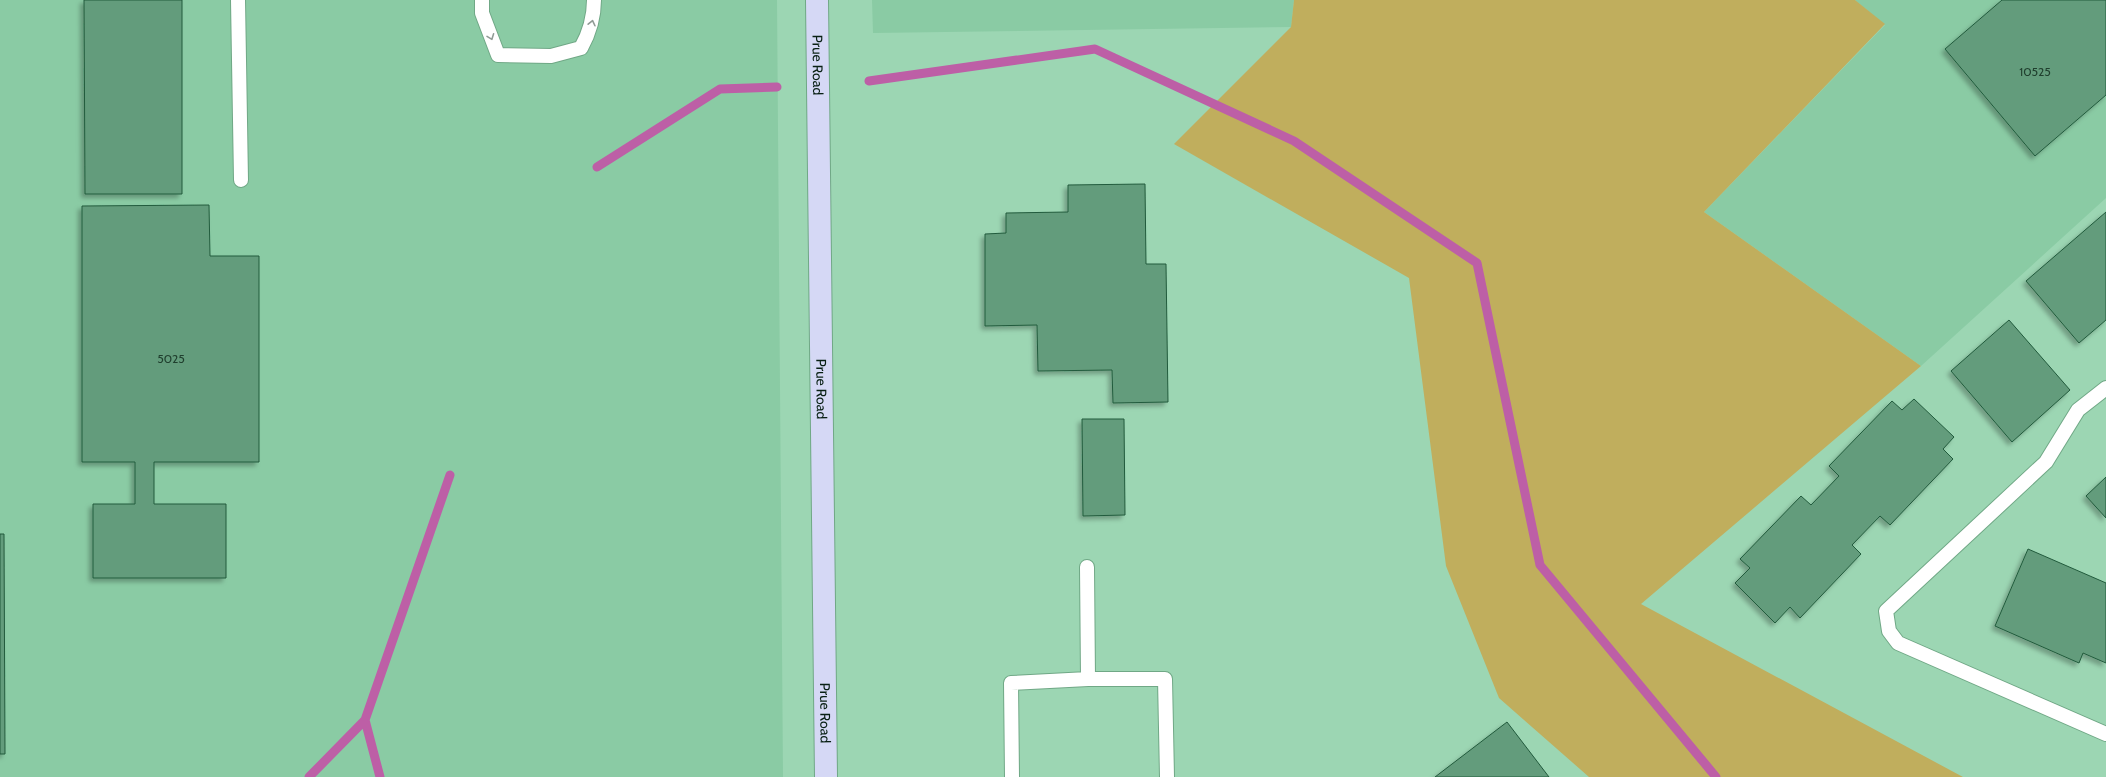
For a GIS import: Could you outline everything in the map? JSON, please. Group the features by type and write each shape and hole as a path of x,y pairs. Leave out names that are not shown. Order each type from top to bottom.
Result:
{"street":[{"name":"Prue Road","path":"817,0 826,777"}],"lane":[{"path":"238,0 241,180"},
{"path":"482,0 482,13 498,55 551,56 581,48 589,34 594,14 594,0"},
{"path":"2106,388 2078,410 2046,462 1886,611 1889,631 1898,643 2106,734"},
{"path":"1087,567 1088,679"},
{"path":"1012,777 1011,683 1088,679 1165,679 1167,777"}],"shaded area":[{"path":"0,0 777,0 783,777 0,777"},
{"path":"872,0 1294,0 1291,27 873,33"},
{"path":"1294,0 1855,0 1885,24 1704,212 1921,366 1641,604 1963,777 1589,777 1499,698 1446,566 1409,278 1174,144 1291,27"},
{"path":"1855,0 2106,0 2106,198 1921,366 1704,212 1885,25"}],"building":[{"path":"84,0 182,0 182,194 85,194"},
{"path":"2002,0 2106,0 2106,95 2035,156 1945,49"},
{"path":"1145,184 1146,264 1166,264 1168,402 1113,403 1112,370 1038,371 1037,325 985,326 985,234 1006,233 1006,213 1068,212 1068,185"},
{"path":"209,205 210,256 259,256 259,462 154,462 154,504 226,504 226,578 93,578 93,504 135,504 135,462 82,462 82,206"},
{"path":"2106,212 2106,320 2079,343 2026,281"},
{"path":"2009,320 2070,390 2012,442 1951,371"},
{"path":"1914,399 1954,437 1943,449 1953,459 1890,525 1880,516 1852,545 1861,554 1800,618 1790,607 1775,623 1735,583 1750,568 1740,559 1801,496 1811,505 1839,476 1829,466 1892,401 1902,410"},
{"path":"1082,419 1124,419 1125,515 1083,516"},
{"path":"2106,477 2106,518 2086,496"},
{"path":"0,534 4,534 5,754 0,754"},
{"path":"2028,549 2106,583 2106,663 2083,653 2079,663 1995,626"},
{"path":"1507,722 1549,777 1435,777"}],"waterway":[{"path":"869,81 1095,49 1294,141 1477,263 1540,565 1716,777"},
{"path":"597,167 720,89 777,87"},
{"path":"309,777 365,720 450,475"},
{"path":"365,720 380,777"}]}
